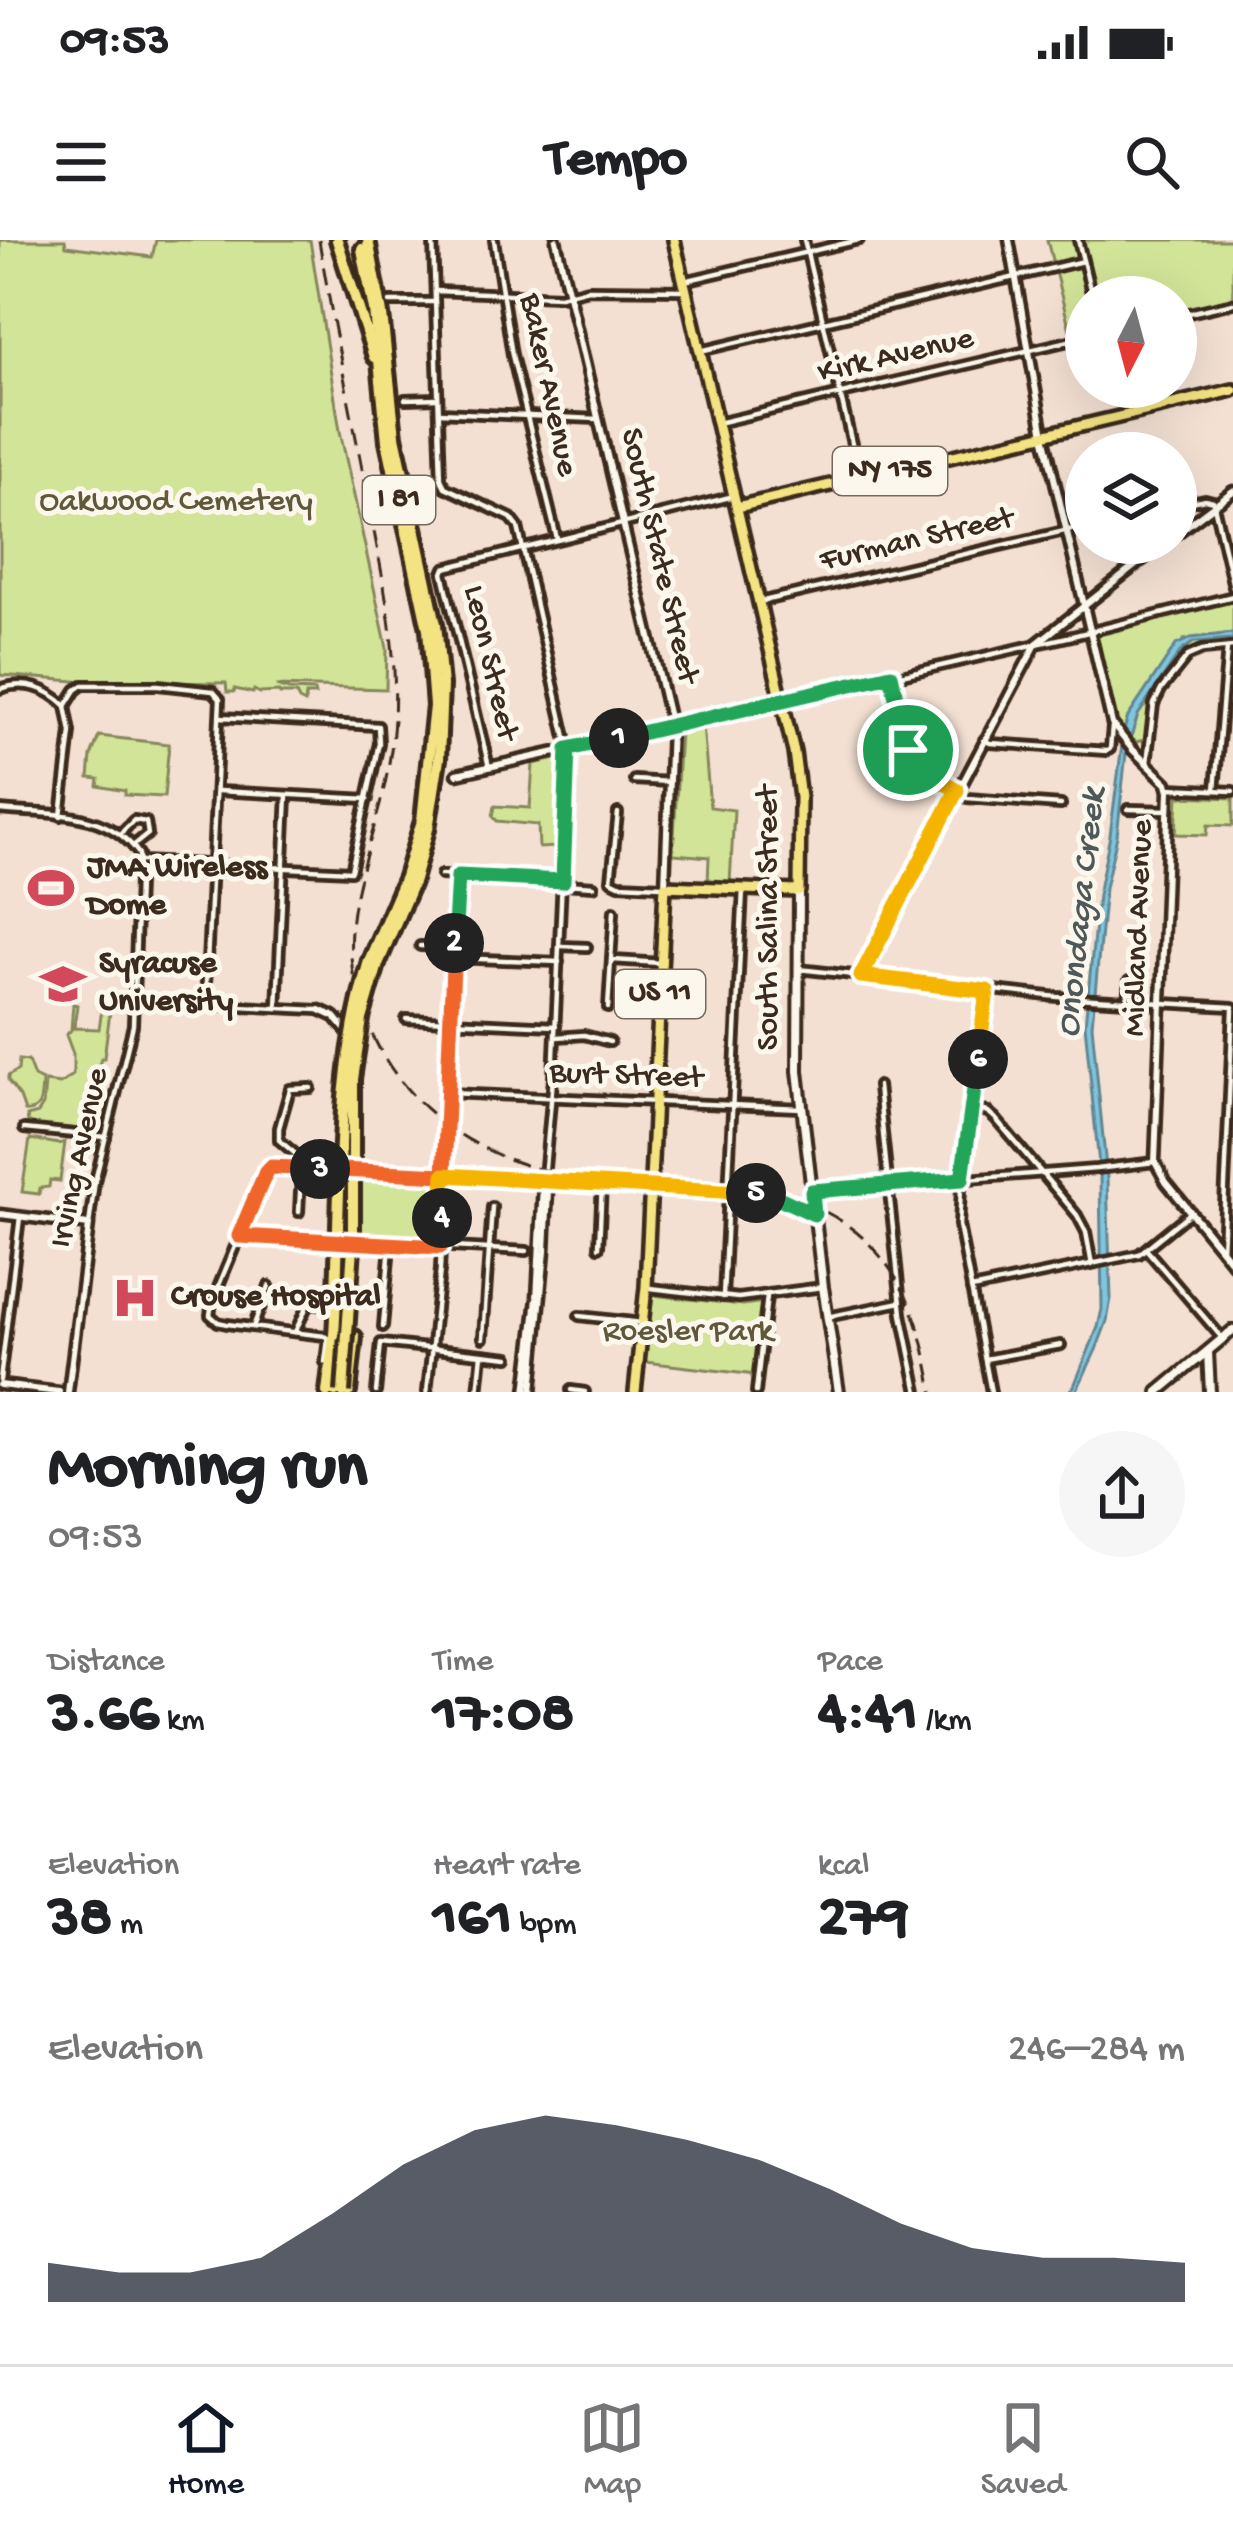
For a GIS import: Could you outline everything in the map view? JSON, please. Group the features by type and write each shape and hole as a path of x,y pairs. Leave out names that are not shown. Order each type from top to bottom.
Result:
{"highway":[{"path":"337,240 380,372"},
{"name":"I 81","path":"364,240 387,441 428,629 435,759"},
{"name":"I 81","path":"336,1392 346,1279 342,1114 348,1047 430,800 442,685 436,624 403,479 382,314 364,240"},
{"name":"I 81","path":"336,1392 353,1247 353,1079 374,962"},
{"path":"336,1392 342,1114"},
{"path":"336,1392 355,1337 359,1240 352,1186"}],"main road":[{"name":"South Salina Street","path":"674,240 799,782 797,1047 838,1392"},
{"name":"NY 175","path":"736,502 860,478 1233,390"},
{"path":"665,886 799,891"},
{"name":"South State Street","path":"635,1392 646,1287 665,886"},
{"path":"1157,1392 1233,1330"},
{"path":"1208,1351 1210,1392"}],"street":[{"path":"433,240 443,485 514,520 568,749 556,1037 529,1392"},
{"name":"Baker Avenue","path":"494,240 512,355 556,539"},
{"name":"South State Street","path":"556,240 671,727 665,886"},
{"path":"804,240 860,478"},
{"path":"434,291 560,296 588,289 685,285 859,240"},
{"name":"Midland Avenue","path":"1009,240 1065,526"},
{"path":"1078,240 1087,276"},
{"path":"700,351 1083,262"},
{"path":"390,302 435,302"},
{"path":"1197,311 1233,303"},
{"name":"Kirk Avenue","path":"717,423 1065,342"},
{"path":"405,398 438,398"},
{"path":"439,412 598,419"},
{"path":"1197,518 1233,490"},
{"path":"1197,501 1211,500 1214,505 1233,587"},
{"path":"522,548 736,502"},
{"name":"Furman Street","path":"759,602 1065,530"},
{"name":"Leon Street","path":"489,767 444,569 522,548"},
{"name":"Midland Avenue","path":"1074,564 1112,724 1168,788 1155,1162"},
{"path":"861,976 1036,644 1136,564"},
{"path":"457,774 1233,596"},
{"path":"1147,763 1155,701 1184,660 1202,650 1230,648 1215,790"},
{"path":"891,675 916,766 968,798 1061,805"},
{"path":"0,689 11,685 46,690 67,706"},
{"path":"62,816 71,732 67,706 76,690 83,685 158,685 213,691 220,699 202,1004 320,1010 335,1017 351,1043 346,1112 350,1242 336,1392"},
{"path":"0,810 95,820 134,846 140,861 351,871 379,742 378,726 220,717"},
{"path":"984,740 1107,751 1112,724"},
{"path":"887,755 908,750"},
{"path":"634,780 670,782"},
{"path":"1168,788 1233,791"},
{"path":"215,791 368,799"},
{"path":"277,1008 287,795"},
{"path":"1128,809 1169,810"},
{"path":"618,813 611,880 665,886"},
{"path":"120,834 134,820 146,822 148,834 134,846"},
{"name":"Irving Avenue","path":"64,1392 94,1184 130,1042 140,861"},
{"path":"441,875 594,886"},
{"path":"427,1392 440,1247 458,876"},
{"path":"722,1297 743,888"},
{"path":"608,1008 614,911"},
{"path":"420,946 454,947"},
{"path":"560,946 587,947"},
{"path":"454,958 559,962"},
{"path":"613,960 662,963"},
{"path":"798,969 987,991 1233,1008 1222,1251"},
{"path":"1127,1001 1129,981"},
{"path":"987,991 959,1225 991,1392"},
{"path":"134,1000 146,1001"},
{"path":"406,1019 556,1026"},
{"path":"556,1037 584,1035 610,1042"},
{"path":"878,1086 901,1303 918,1392"},
{"path":"299,1212 297,1154 278,1137 290,1089 311,1088"},
{"name":"Burt Street","path":"448,1094 802,1108"},
{"path":"972,1108 991,1114 1082,1223 1095,1264"},
{"path":"24,1129 106,1137"},
{"path":"812,1191 1155,1162 1233,1264"},
{"path":"336,1392 325,1336 212,1318 210,1309 271,1167 728,1190 779,1198 814,1214"},
{"path":"599,1247 602,1183"},
{"path":"483,1338 492,1208"},
{"path":"971,1288 1114,1261 1146,1249 1191,1212"},
{"path":"0,1214 89,1225"},
{"path":"20,1216 0,1383 64,1392"},
{"path":"239,1236 527,1251"},
{"path":"383,1327 390,1244"},
{"path":"1146,1249 1222,1339"},
{"path":"253,1327 269,1286"},
{"path":"646,1287 738,1298 823,1287"},
{"path":"756,1392 766,1294"},
{"path":"0,1303 9,1304"},
{"path":"827,1317 901,1303"},
{"path":"295,1332 308,1304 322,1305"},
{"path":"579,1316 642,1322"},
{"path":"376,1392 381,1342 508,1357"},
{"path":"985,1359 1061,1345"},
{"path":"478,1392 482,1354"},
{"path":"571,1390 584,1392"}],"green space":[{"name":"Oakwood Cemetery","path":"0,240 65,240 66,246 152,257 156,240 310,240 340,431 387,648 386,689 276,686 314,691 315,695 306,695 305,703 296,694 227,692 226,683 0,675"},
{"path":"1047,240 1233,240 1233,299 1197,307 1197,276 1065,276 1065,310"},
{"path":"1233,600 1233,633 1184,640 1128,717 1124,730 1118,727 1098,633"},
{"path":"1233,639 1233,662 1231,645 1197,649 1182,658 1153,697 1144,740 1136,742 1130,737 1138,715 1186,646"},
{"path":"703,725 710,807 734,810 730,884 708,883 709,857 673,854 680,731"},
{"path":"99,736 169,744 164,797 125,795 125,791 98,786 99,779 89,778"},
{"path":"561,758 557,847 539,848 538,825 497,821 495,806 530,808 533,764"},
{"path":"1178,796 1233,798 1233,826 1208,825 1207,835 1176,834"},
{"path":"103,1002 111,1004 104,1058 91,1097 95,1099 91,1131 32,1125 27,1116 38,1113 43,1105 45,1082 60,1084 73,1075 73,1054 66,1035 71,1030 73,1004 77,1005 74,1028 99,1029"},
{"path":"19,1060 28,1061 34,1077 42,1081 40,1102 31,1111 25,1111 8,1081 18,1070"},
{"path":"30,1139 65,1142 60,1181 50,1180 39,1194 22,1192"},
{"path":"357,1175 440,1179 436,1243 360,1240"},
{"name":"Roesler Park","path":"653,1295 743,1305 764,1302 756,1375 645,1362"}],"water":[{"path":"1233,633 1233,639 1194,642 1180,652 1138,715 1126,753 1117,836 1105,888 1092,1025 1107,1178 1111,1299 1096,1350 1076,1392 1069,1392 1102,1309 1100,1175 1085,1025 1098,895 1124,730 1176,645 1191,638"}],"tunnel":[{"path":"146,1001 198,1004"}],"railway":[{"path":"319,240 391,632 395,691 391,750 351,931 352,967 361,1005 379,1048 395,1074 437,1118 489,1151 517,1162 577,1176 762,1191 804,1202 843,1222 877,1253 906,1296 920,1331 933,1392"}],"place":[{"name":"JMA Wireless Dome","path":"51,888"},
{"name":"Syracuse University","path":"63,984"},
{"name":"Crouse Hospital","path":"135,1298"}],"route":[{"path":"908,750 891,675 568,749 563,881 458,876 444,1175 271,1167 239,1236 440,1247 444,1175 746,1192 779,1198 814,1214 812,1191 962,1179 987,991 861,976 957,790 916,766 908,750"}],"water label":[{"name":"Onondaga Creek","path":"1083,913"}]}
